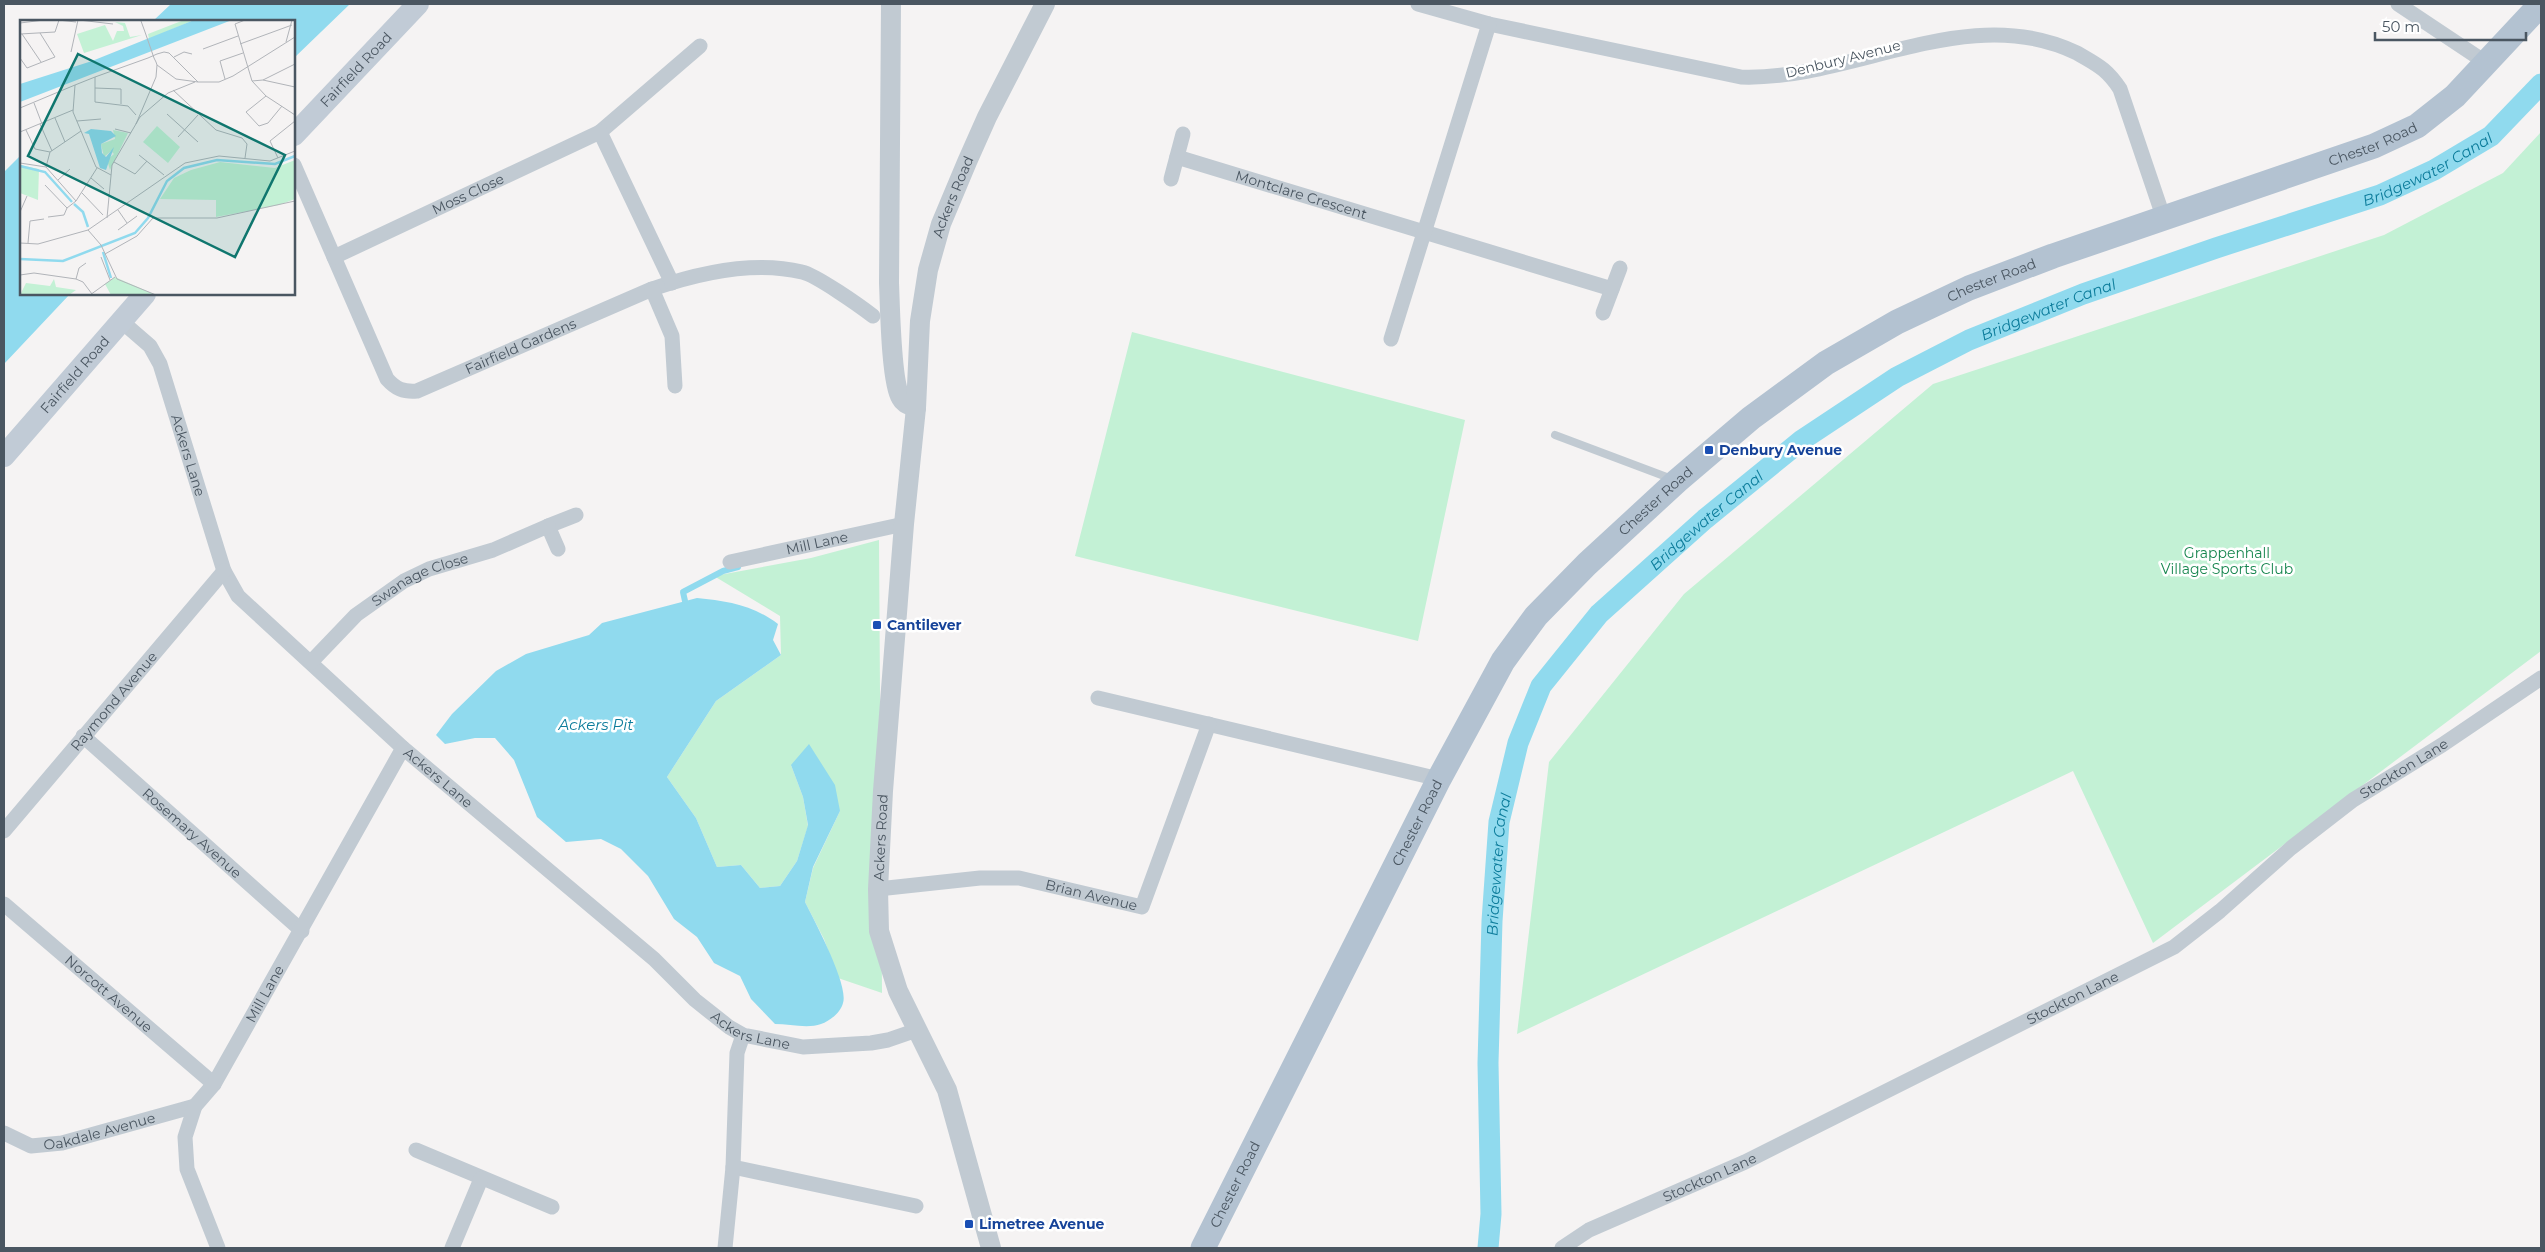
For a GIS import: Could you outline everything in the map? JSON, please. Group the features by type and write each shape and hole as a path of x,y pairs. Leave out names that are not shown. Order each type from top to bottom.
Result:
{"main road":[{"name":"Fairfield Road","path":"295,134 418,4"},
{"name":"Chester Road","path":"1203,1248 1438,779 1503,661 1536,616 1677,481 1751,418 1826,363 1897,322 1969,288 2053,256 2374,146 2408,130 2455,96 2488,64 2541,4"},
{"name":"Fairfield Road","path":"4,456 120,320 144,295"}],"street":[{"path":"891,4 889,283 891,328 897,391 906,404 916,408"},
{"name":"Ackers Road","path":"991,1248 947,1090 898,990 887,962 879,931 878,889 882,791 904,524 916,408 920,321 928,270 940,224 987,117 1045,4"},
{"name":"Denbury Avenue","path":"1418,4 1488,24 1741,77 1765,78 1948,33 1990,28 2034,33 2067,46 2108,71 2120,89 2164,218"},
{"path":"2398,4 2488,64"},
{"path":"1391,339 1488,24"},
{"name":"Moss Close","path":"334,257 600,132 700,46"},
{"path":"600,132 672,282"},
{"path":"1171,179 1183,134"},
{"name":"Montclare Crescent","path":"1177,156 1612,289"},
{"name":"Fairfield Gardens","path":"295,167 387,380 395,388 406,392 416,391 672,282 753,266 803,272 873,316"},
{"path":"1603,313 1620,268"},
{"path":"652,290 672,336 675,386"},
{"name":"Ackers Lane","path":"120,320 150,346 160,364 224,571 238,596 403,748 654,959 695,1000 729,1027 743,1035 803,1047 871,1043 888,1040 917,1030"},
{"name":"Swanage Close","path":"311,662 356,615 404,581 429,569 493,550 576,514"},
{"name":"Mill Lane","path":"730,562 904,524"},
{"path":"548,526 558,549"},
{"name":"Raymond Avenue","path":"4,830 224,571"},
{"name":"Stockton Lane","path":"1562,1248 1589,1230 1745,1162 2174,947 2220,911 2291,848 2353,800 2442,745 2541,678"},
{"path":"1098,698 1438,779"},
{"name":"Brian Avenue","path":"878,889 980,878 1019,878 1142,907 1209,724"},
{"name":"Rosemary Avenue","path":"83,736 302,931"},
{"name":"Mill Lane","path":"218,1248 187,1169 185,1137 195,1106 214,1084 302,931 403,748"},
{"name":"Norcott Avenue","path":"4,904 214,1084"},
{"path":"725,1248 732,1167 737,1052 743,1035"},
{"name":"Oakdale Avenue","path":"4,1133 31,1146 62,1143 195,1106"},
{"path":"416,1150 481,1179 552,1207"},
{"path":"732,1167 916,1206"},
{"path":"452,1248 481,1179"}],"lane":[{"path":"1554,435 1677,481"}],"green space":[{"name":"Grappenhall Village Sports Club","path":"2541,132 2541,651 2153,943 2073,771 1517,1034 1549,762 1684,594 1933,384 2384,235 2503,173"},
{"path":"1132,332 1465,420 1418,641 1075,556"},
{"path":"879,540 882,993 838,978 824,939 805,902 813,868 840,811 791,765 803,797 808,826 797,861 780,886 760,888 741,865 717,867 696,818 667,777 716,701 781,655 780,616 714,576 811,558"}],"water":[{"path":"171,4 350,4 295,57 295,20 154,20"},
{"path":"20,156 20,295 69,295 4,364 4,172"},
{"name":"Ackers Pit","path":"697,598 749,608 778,624 773,640 781,655 716,701 667,777 696,818 717,867 741,865 760,888 780,886 797,861 808,825 803,797 791,765 809,744 835,785 840,811 813,867 805,902 830,952 841,982 843,994 843,1003 838,1013 821,1024 804,1026 775,1024 751,999 740,976 714,963 697,937 674,919 648,876 621,849 601,839 566,842 537,817 514,760 495,738 475,738 445,744 436,735 452,714 496,671 526,654 589,635 602,623"}],"waterway":[{"name":"Bridgewater Canal","path":"1488,1248 1491,1214 1488,1063 1492,921 1499,822 1518,743 1541,686 1599,614 1705,519 1802,440 1897,377 1969,340 2083,294 2216,248 2380,195 2434,170 2491,136 2541,84"},
{"path":"685,601 683,592 723,571 738,567"}],"place":[{"name":"Denbury Avenue","path":"1709,450"},
{"name":"Cantilever","path":"877,625"},
{"name":"Limetree Avenue","path":"969,1224"}]}
